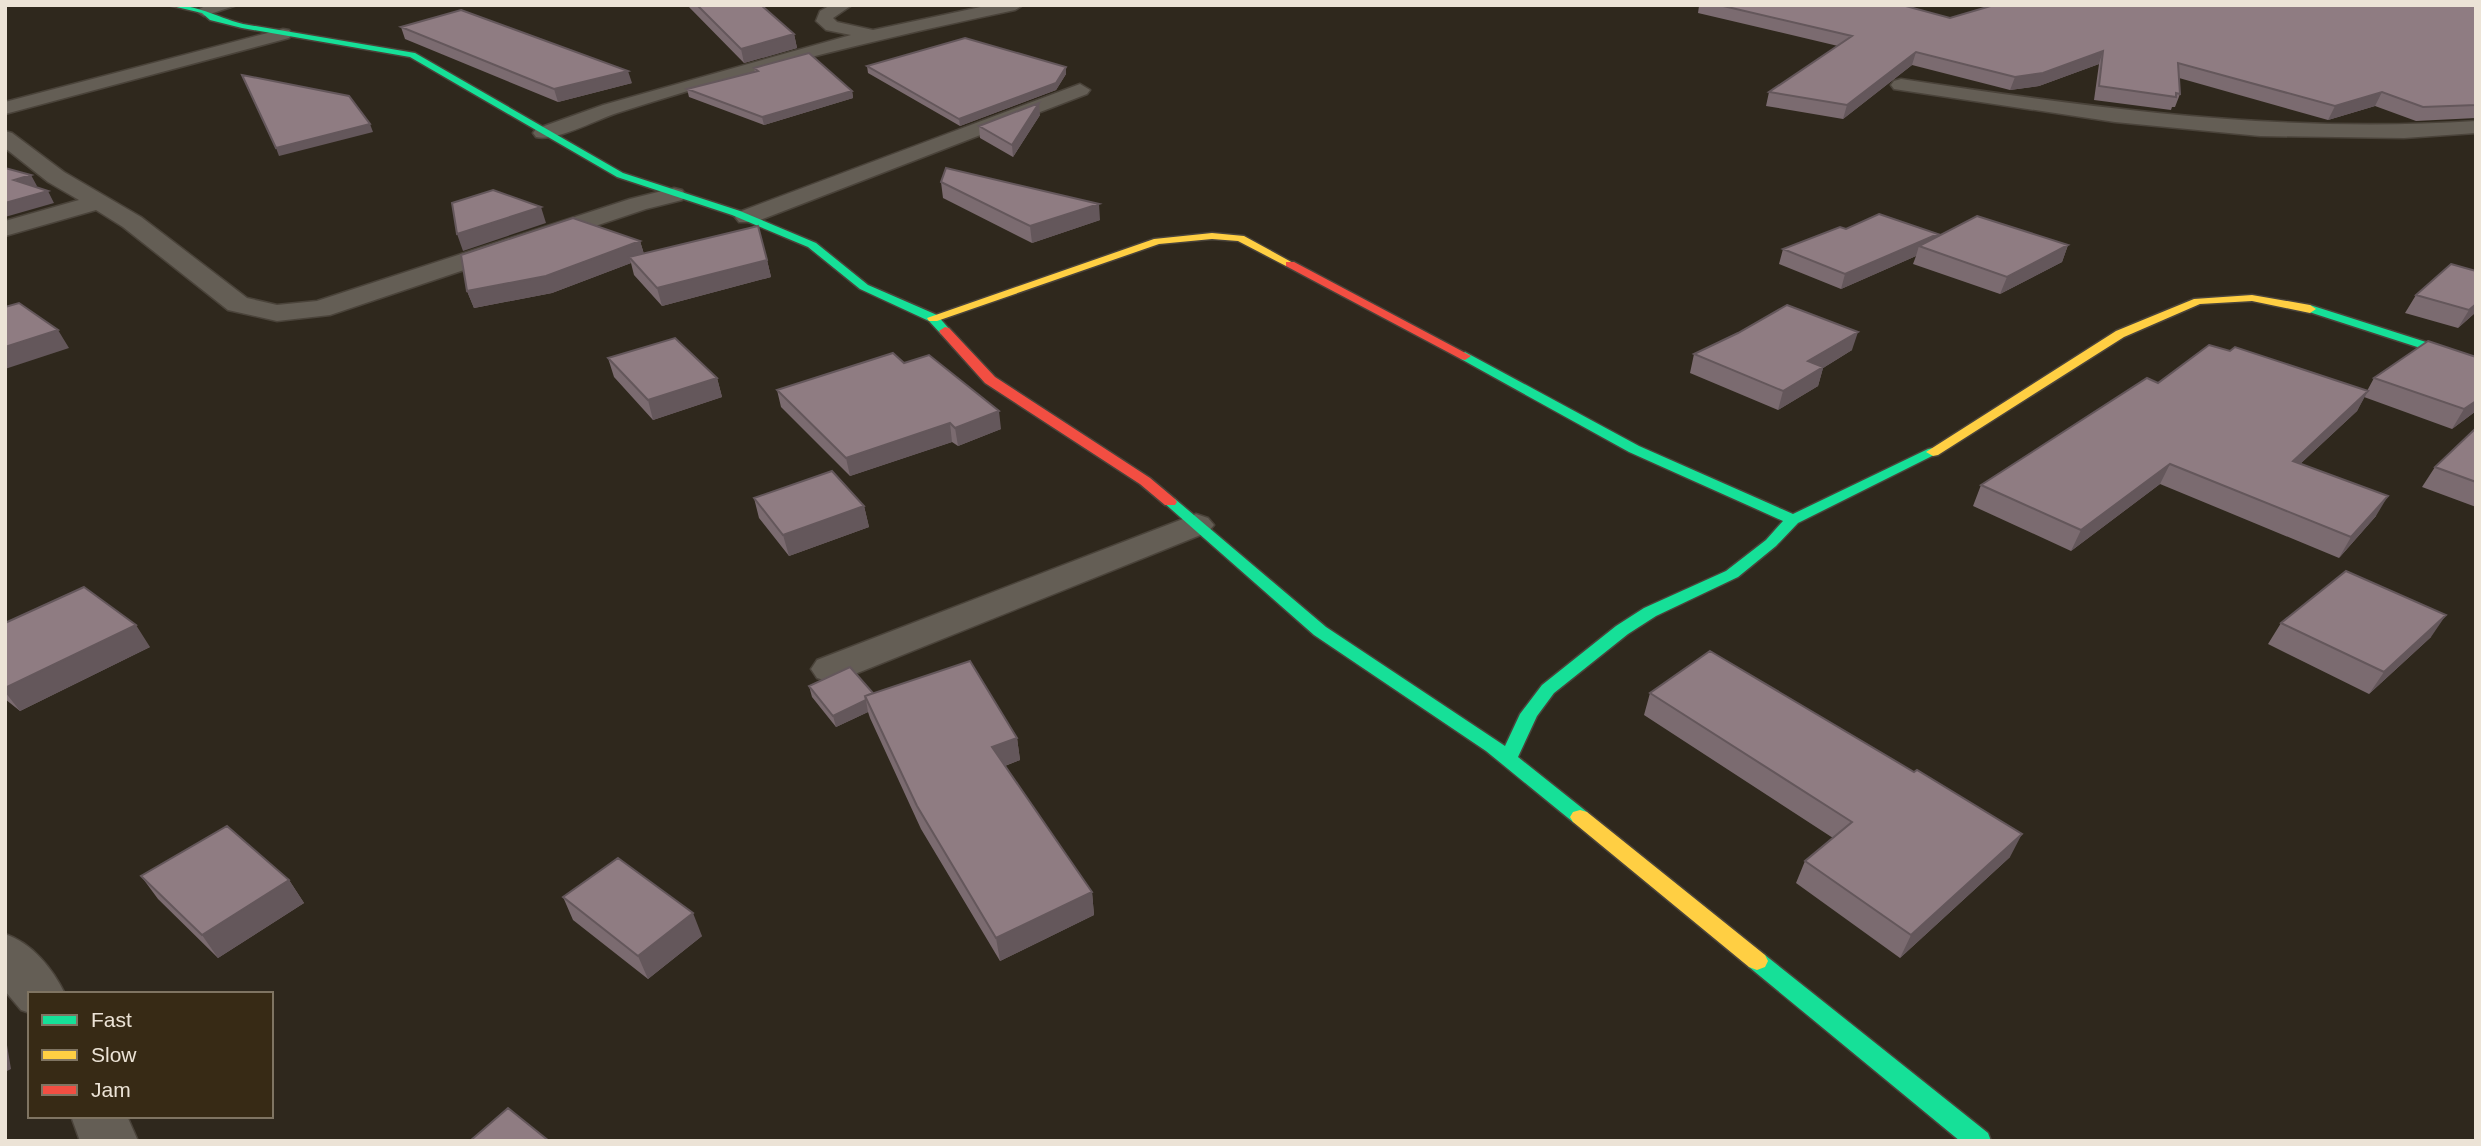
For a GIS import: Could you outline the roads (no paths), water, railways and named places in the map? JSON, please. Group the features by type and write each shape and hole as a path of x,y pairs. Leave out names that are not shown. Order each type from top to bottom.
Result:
{"street":[{"path":"171,5 204,11 229,5"},
{"path":"844,5 825,15 824,21 832,26 875,34"},
{"path":"543,133 610,109 875,34 1015,5"},
{"path":"204,11 213,18 283,34 346,42 412,55 620,175 747,217 812,244 864,287 933,318 990,380 1145,481 1320,631 1508,759 1979,1141"},
{"path":"5,108 283,34"},
{"path":"1901,85 2024,104 2284,132 2412,134 2476,127"},
{"path":"747,217 1080,90"},
{"path":"5,136 56,177 132,222 238,304 277,313 320,309 638,204 674,195"},
{"path":"5,229 99,202"},
{"path":"933,318 1158,241 1212,236 1240,238 1476,361 1634,449 1793,520"},
{"path":"1508,759 1529,714 1548,689 1622,630 1650,612 1732,574 1771,543 1793,520 1952,443 2120,334 2198,301 2252,298 2302,307 2476,362"},
{"path":"831,669 1196,525"},
{"path":"5,956 37,992"}]}
